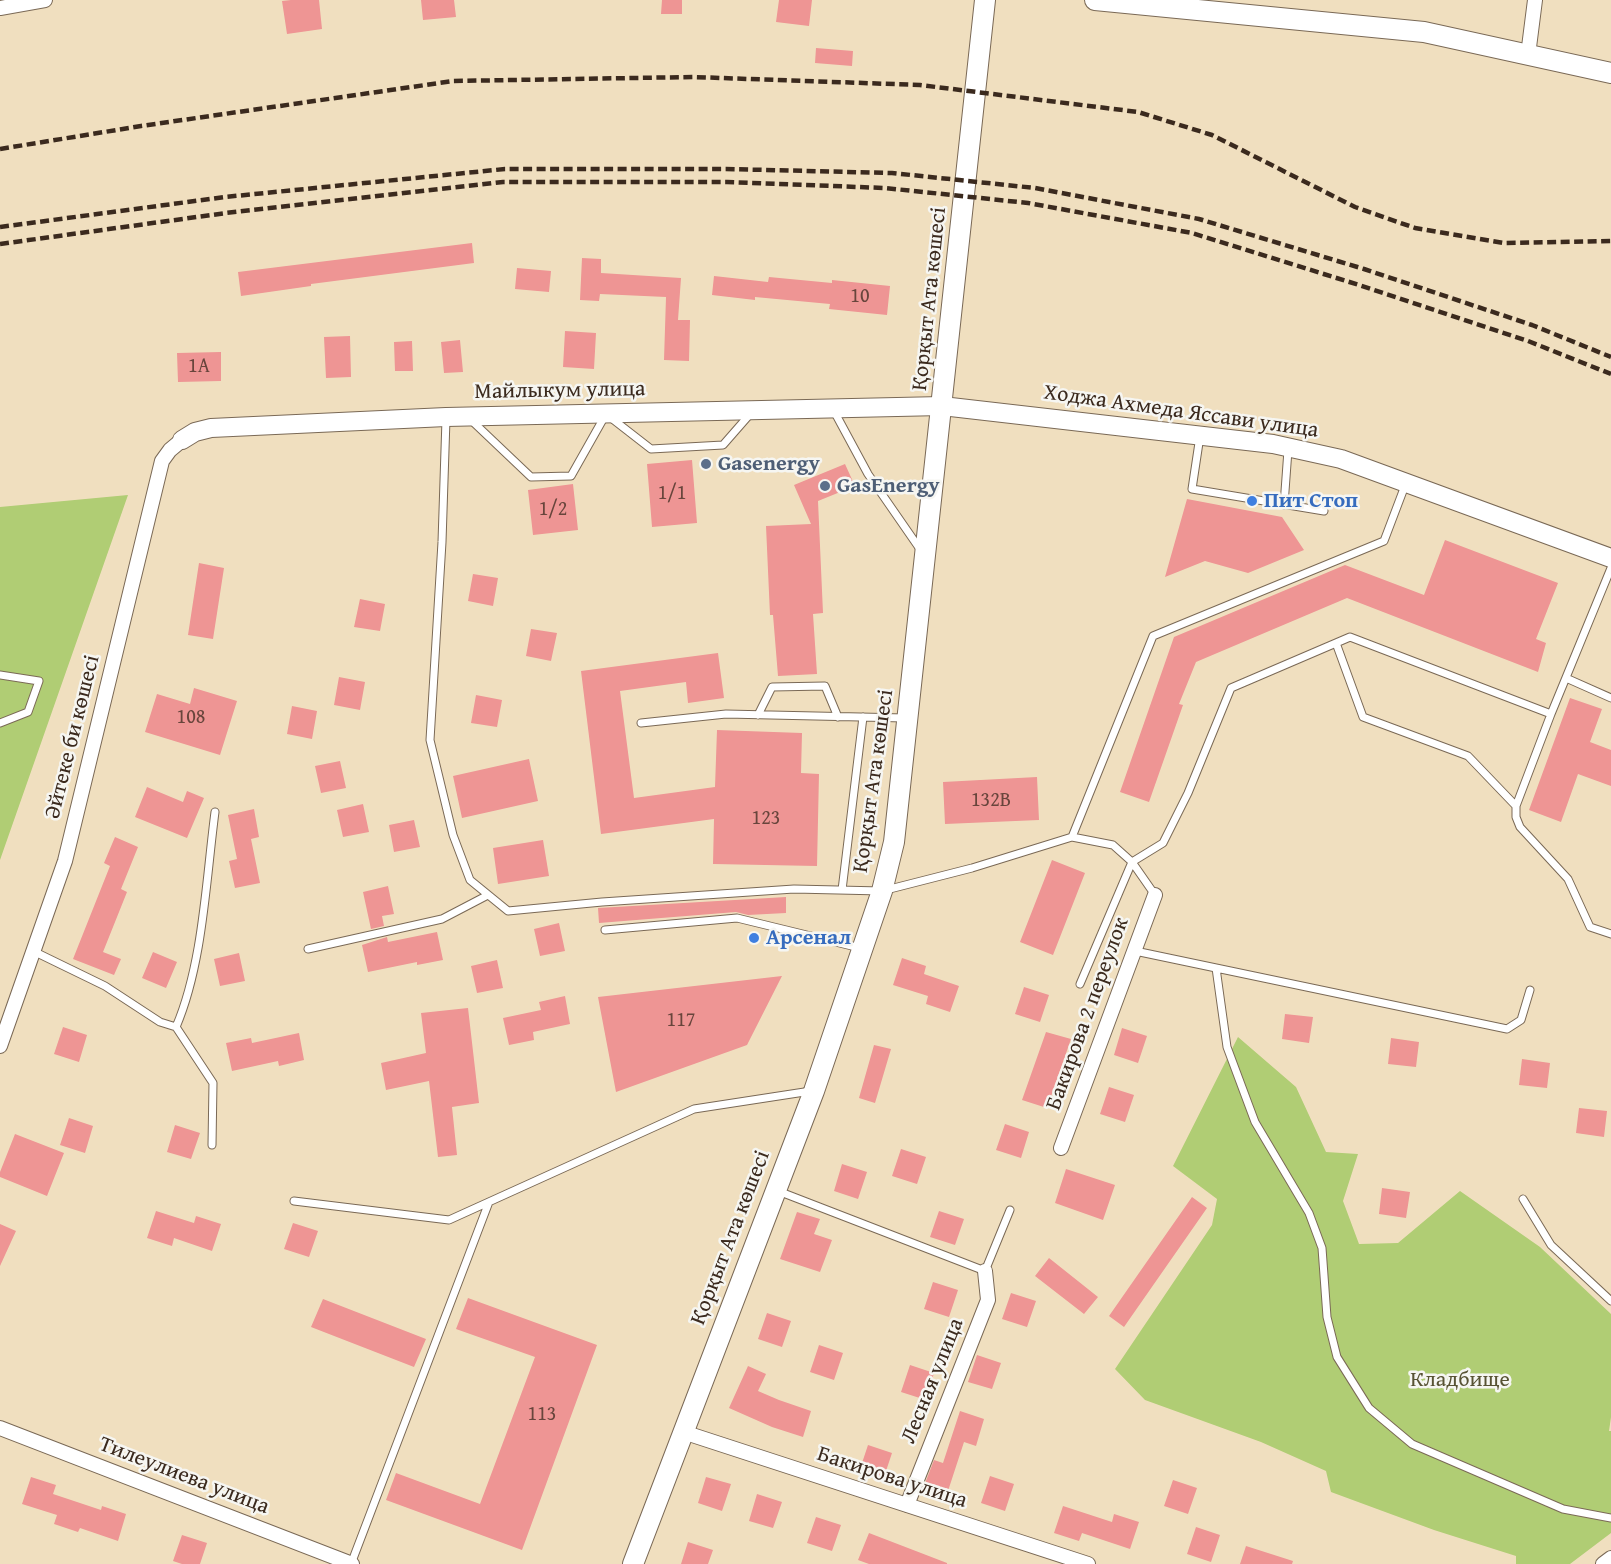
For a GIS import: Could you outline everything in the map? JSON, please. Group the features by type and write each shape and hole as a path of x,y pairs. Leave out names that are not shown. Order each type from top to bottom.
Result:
{"main road":[{"name":"Қорқыт Ата көшесі","path":"633,1564 813,1091 882,891 894,842 985,0"},
{"path":"1095,0 1424,32 1611,73"}],"street":[{"path":"0,8 45,0"},
{"path":"1528,55 1534,0"},
{"name":"Майлыкум улица","path":"182,440 195,432 211,428 446,417 942,406"},
{"name":"Ходжа Ахмеда Яссави улица","path":"942,406 1288,447 1341,459 1611,558"},
{"name":"Әйтеке би көшесі","path":"0,1046 65,861 162,461 182,440"},
{"name":"Бакирова 2 переулок","path":"1061,1148 1155,894"},
{"name":"Лесная улица","path":"907,1505 988,1300 985,1271"},
{"name":"Тилеулиева улица","path":"0,1428 352,1564"},
{"name":"Бакирова улица","path":"683,1432 1088,1564"},
{"path":"1602,1564 1611,1558"}],"lane":[{"path":"833,409 868,474 926,557"},
{"path":"467,417 531,477 571,476 606,414 651,449 723,445 753,410"},
{"path":"446,417 442,542 430,740 453,835 470,879 508,911 794,889 882,891 972,868 1072,837 1113,845 1132,861 1155,894"},
{"path":"1200,436 1192,489 1324,511"},
{"path":"1284,505 1288,447"},
{"path":"1072,837 1153,636 1384,541 1406,483"},
{"path":"1610,933 1590,927 1568,879 1520,827 1516,817 1516,806 1611,568"},
{"path":"1080,984 1132,861 1163,843 1188,793 1231,688 1350,636 1551,714"},
{"path":"1336,643 1363,717 1468,756 1516,806"},
{"path":"0,675 39,681 28,712 0,723"},
{"path":"1566,678 1611,698"},
{"path":"758,715 772,687 825,686 838,717"},
{"path":"641,723 726,714 908,718"},
{"path":"842,890 863,717"},
{"path":"176,1027 184,1010 196,963 214,812"},
{"path":"308,949 442,919 488,895"},
{"path":"605,930 737,918 862,948"},
{"path":"33,951 105,986 160,1022 176,1027 213,1083 212,1145"},
{"path":"1135,951 1507,1029 1521,1020 1530,990"},
{"path":"1216,968 1227,1047 1255,1122 1309,1213 1322,1248 1327,1317 1337,1357 1369,1408 1412,1444 1563,1509 1611,1518"},
{"path":"294,1201 449,1220 694,1109 813,1091"},
{"path":"776,1191 985,1271 1010,1210"},
{"path":"1523,1198 1551,1245 1611,1301"},
{"path":"352,1564 489,1201"}],"green space":[{"path":"128,495 0,860 0,507"},
{"name":"Кладбище","path":"1238,1037 1296,1087 1326,1152 1358,1154 1343,1201 1359,1244 1398,1243 1460,1191 1540,1247 1611,1314 1609,1431 1611,1431 1611,1533 1570,1564 1516,1564 1516,1556 1434,1530 1331,1492 1326,1471 1261,1442 1145,1400 1115,1369 1212,1225 1217,1199 1173,1166"}],"building":[{"path":"319,0 322,29 287,34 282,1"},
{"path":"421,0 454,0 456,17 423,20"},
{"path":"662,0 682,0 682,14 661,14"},
{"path":"779,0 812,0 809,26 776,22"},
{"path":"816,48 853,51 852,66 815,63"},
{"path":"472,243 474,263 311,284 311,286 241,296 238,272"},
{"path":"582,258 601,259 601,273 681,278 678,320 690,320 689,361 664,360 666,297 600,294 599,301 580,300"},
{"path":"517,268 551,271 549,292 515,289"},
{"path":"714,276 768,282 769,277 890,286 887,315 829,309 830,304 712,295"},
{"path":"565,331 596,333 594,369 563,367"},
{"path":"350,336 351,377 326,378 324,337"},
{"path":"460,340 463,372 444,373 441,342"},
{"path":"412,341 413,371 395,371 394,342"},
{"path":"221,352 221,381 178,382 177,353"},
{"path":"692,460 697,523 652,527 647,464"},
{"path":"845,464 855,486 818,501 823,613 813,614 817,674 778,676 773,615 770,615 766,526 811,524 794,485"},
{"path":"573,484 578,530 533,535 528,490"},
{"path":"1187,499 1282,517 1304,550 1248,573 1205,561 1165,577"},
{"path":"1445,540 1558,583 1536,639 1546,643 1538,672 1347,598 1196,662 1179,704 1183,705 1149,802 1120,792 1174,637 1345,565 1424,595"},
{"path":"199,563 224,568 213,639 188,635"},
{"path":"473,574 498,578 493,606 468,601"},
{"path":"360,599 385,604 380,631 354,627"},
{"path":"531,629 557,633 551,661 526,656"},
{"path":"718,653 724,698 688,703 686,682 620,691 634,798 715,787 717,730 802,733 801,773 819,774 817,866 713,864 714,819 601,834 581,671"},
{"path":"339,677 365,682 360,710 334,705"},
{"path":"194,688 237,701 220,755 145,732 157,694 190,704"},
{"path":"476,695 502,700 497,727 471,723"},
{"path":"1570,698 1602,709 1590,742 1611,750 1611,786 1578,774 1561,822 1529,810"},
{"path":"292,706 317,711 312,739 287,734"},
{"path":"529,759 538,801 462,818 453,776"},
{"path":"340,761 346,788 321,793 315,766"},
{"path":"1037,777 1039,820 945,824 943,782"},
{"path":"147,787 183,802 187,791 204,798 187,838 135,817"},
{"path":"363,804 369,832 343,837 337,810"},
{"path":"254,809 259,837 251,839 260,883 235,888 229,861 237,859 228,815"},
{"path":"414,820 420,847 394,852 389,825"},
{"path":"115,837 138,847 121,889 127,892 103,952 121,959 114,975 73,959 110,866 104,863"},
{"path":"543,840 549,876 498,884 493,848"},
{"path":"1052,860 1085,873 1053,955 1020,942"},
{"path":"388,886 394,914 382,916 384,926 371,929 363,892"},
{"path":"786,897 786,913 748,915 736,912 599,923 598,908"},
{"path":"559,923 565,951 540,956 534,929"},
{"path":"437,932 443,960 417,965 417,962 368,972 362,945 387,937 388,942"},
{"path":"153,952 177,962 166,988 142,978"},
{"path":"239,953 245,981 220,986 214,959"},
{"path":"902,958 926,966 924,974 959,986 950,1012 926,1004 928,996 893,985"},
{"path":"497,960 503,988 477,993 471,966"},
{"path":"782,976 747,1045 616,1092 598,997"},
{"path":"1024,987 1049,995 1040,1022 1015,1014"},
{"path":"565,996 570,1024 533,1032 534,1040 509,1045 503,1018 541,1010 539,1002"},
{"path":"468,1008 479,1103 452,1107 457,1155 438,1157 429,1081 386,1090 381,1063 426,1053 421,1013"},
{"path":"1285,1014 1313,1017 1309,1043 1282,1039"},
{"path":"63,1027 87,1035 79,1062 54,1054"},
{"path":"1122,1028 1147,1036 1138,1063 1114,1055"},
{"path":"1046,1032 1071,1039 1047,1108 1022,1100"},
{"path":"299,1033 304,1060 279,1066 278,1061 232,1071 226,1043 251,1038 252,1043"},
{"path":"1391,1038 1419,1042 1416,1067 1388,1064"},
{"path":"874,1045 891,1049 875,1103 859,1098"},
{"path":"1522,1059 1550,1063 1547,1088 1519,1085"},
{"path":"1109,1087 1134,1095 1125,1122 1100,1114"},
{"path":"1579,1108 1607,1111 1604,1137 1576,1133"},
{"path":"69,1118 93,1126 85,1153 60,1145"},
{"path":"1005,1124 1029,1132 1021,1158 996,1150"},
{"path":"175,1125 200,1133 191,1159 167,1152"},
{"path":"15,1134 64,1153 47,1196 0,1177"},
{"path":"901,1149 926,1157 917,1184 892,1176"},
{"path":"842,1164 867,1172 858,1199 834,1191"},
{"path":"1066,1169 1115,1185 1103,1220 1055,1203"},
{"path":"1382,1188 1410,1192 1406,1218 1379,1214"},
{"path":"1192,1197 1207,1208 1124,1327 1109,1316"},
{"path":"156,1211 194,1223 196,1216 221,1224 212,1251 174,1238 172,1246 147,1238"},
{"path":"939,1211 964,1219 955,1245 930,1237"},
{"path":"797,1212 820,1219 814,1234 832,1240 820,1272 780,1259"},
{"path":"293,1223 318,1231 309,1257 284,1249"},
{"path":"0,1224 16,1231 0,1266"},
{"path":"1049,1258 1098,1297 1084,1314 1035,1276"},
{"path":"933,1282 958,1290 949,1317 924,1309"},
{"path":"1011,1293 1036,1301 1027,1327 1002,1319"},
{"path":"468,1298 597,1345 522,1550 386,1500 396,1473 480,1504 535,1357 456,1329"},
{"path":"323,1299 426,1339 414,1367 311,1327"},
{"path":"767,1313 791,1321 782,1347 758,1339"},
{"path":"819,1345 843,1353 834,1380 810,1372"},
{"path":"977,1355 1001,1363 992,1389 968,1382"},
{"path":"910,1365 934,1373 926,1400 901,1392"},
{"path":"748,1366 766,1374 758,1391 811,1411 803,1437 772,1427 729,1408"},
{"path":"960,1411 984,1419 976,1446 964,1442 947,1494 924,1486 934,1460 943,1463"},
{"path":"868,1445 892,1453 883,1480 859,1472"},
{"path":"990,1476 1014,1484 1005,1511 981,1503"},
{"path":"31,1477 56,1485 53,1494 101,1510 102,1506 126,1514 118,1541 80,1528 78,1532 54,1524 57,1515 22,1504"},
{"path":"706,1477 731,1484 722,1511 698,1503"},
{"path":"1173,1480 1197,1488 1188,1514 1164,1506"},
{"path":"757,1494 782,1502 773,1528 749,1521"},
{"path":"1063,1506 1112,1522 1114,1514 1139,1522 1130,1549 1082,1533 1079,1541 1054,1533"},
{"path":"816,1517 841,1525 832,1551 807,1543"},
{"path":"1196,1527 1220,1535 1211,1562 1187,1554"},
{"path":"869,1533 947,1564 869,1564 858,1560"},
{"path":"182,1535 207,1543 200,1564 182,1564 173,1561"},
{"path":"688,1542 713,1550 708,1564 681,1564"},
{"path":"1246,1546 1293,1561 1292,1564 1240,1564"}],"railway":[{"path":"0,149 141,126 453,81 693,77 920,85 1138,112 1212,135 1355,207 1415,228 1504,243 1611,241"},
{"path":"0,227 225,197 505,169 726,169 892,173 1035,188 1199,219 1364,269 1532,325 1611,357"},
{"path":"0,244 226,213 503,182 727,182 885,188 1028,203 1192,233 1528,341 1611,374"}],"place":[{"name":"Gasenergy","path":"706,464"},
{"name":"GasEnergy","path":"825,486"},
{"name":"Пит Стоп","path":"1252,501"},
{"name":"Арсенал","path":"754,938"}]}
